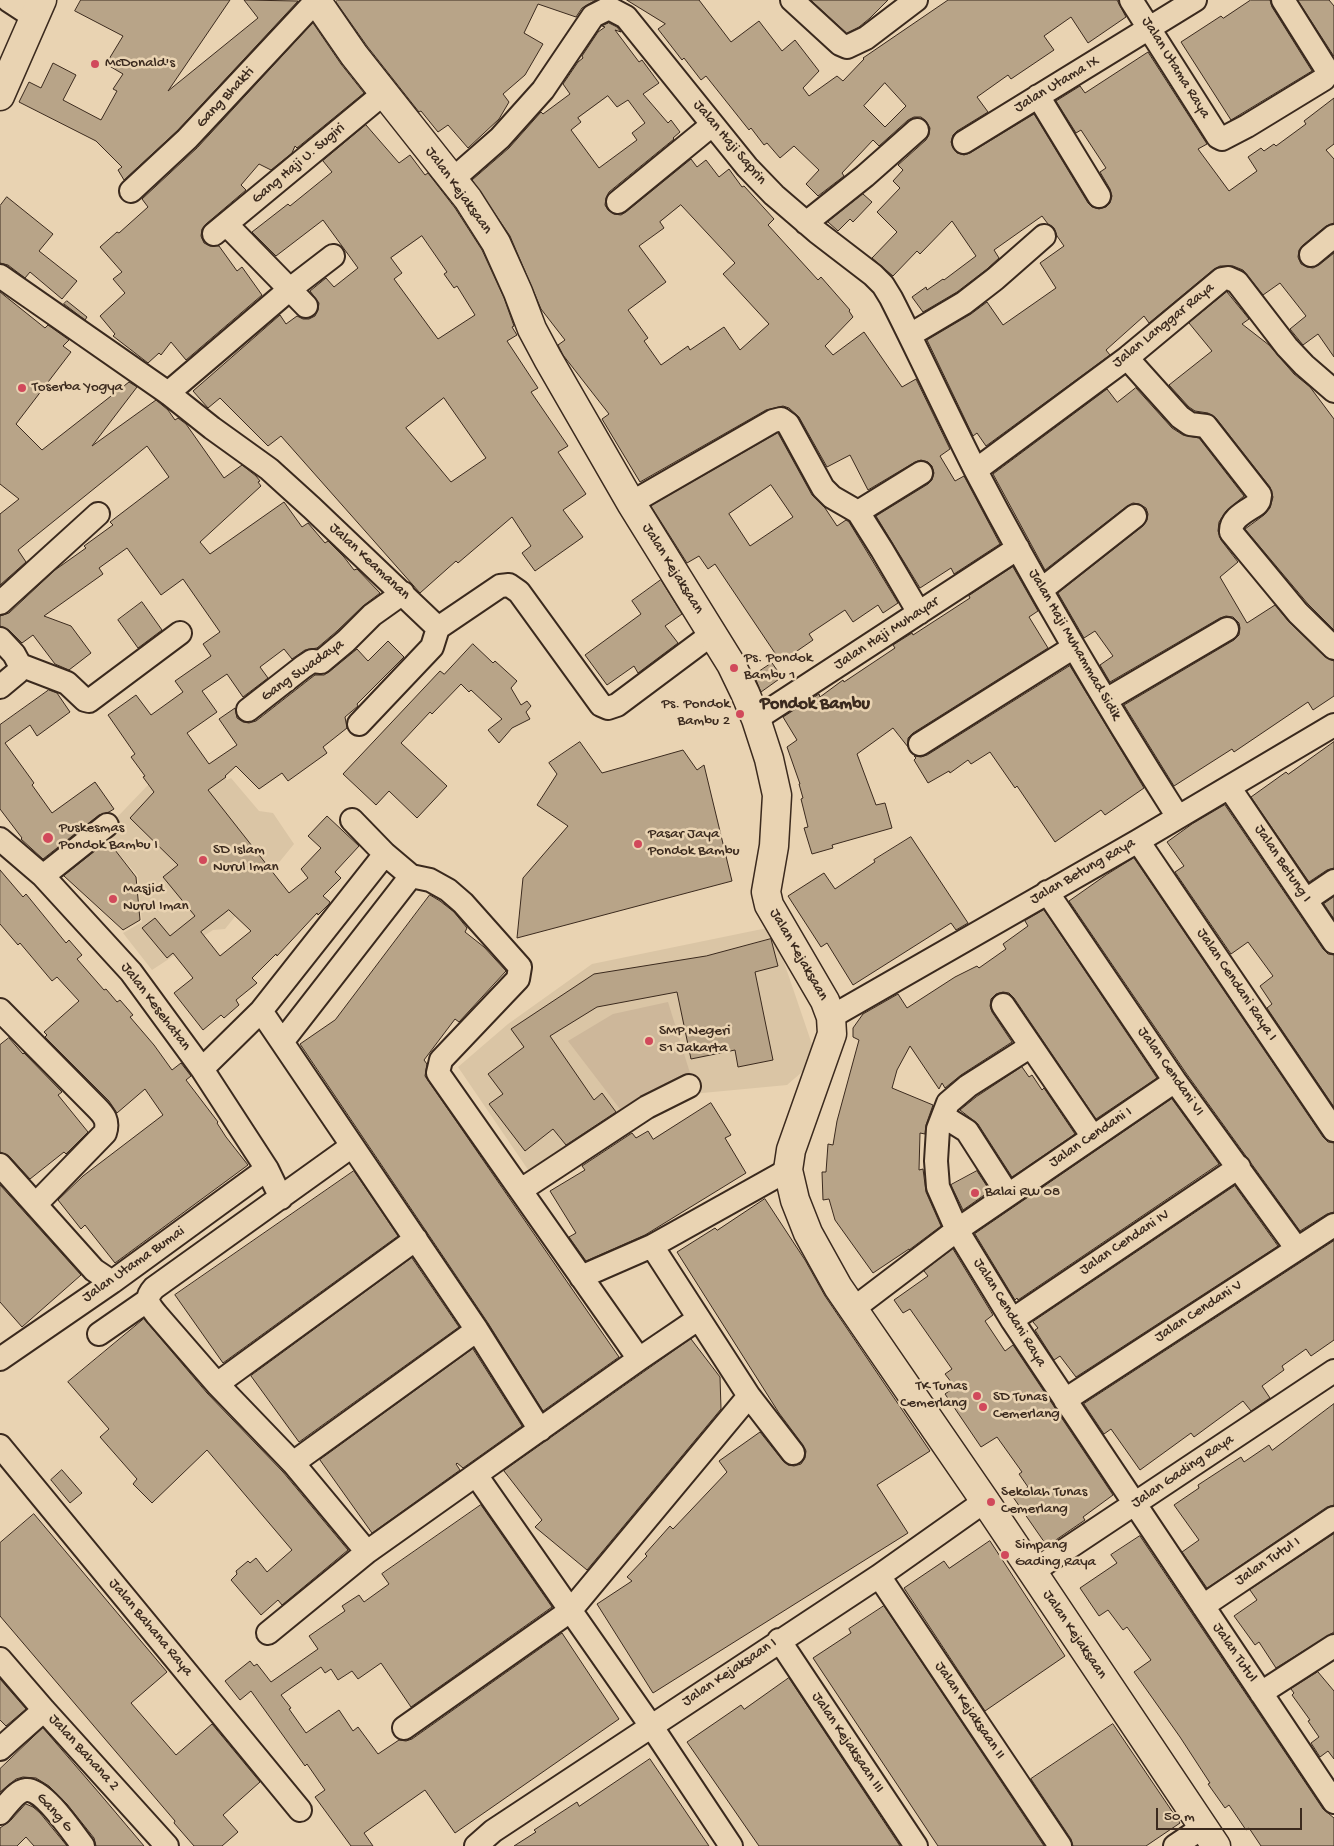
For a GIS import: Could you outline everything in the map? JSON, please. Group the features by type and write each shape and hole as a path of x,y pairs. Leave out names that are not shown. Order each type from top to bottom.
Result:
{"street":[{"path":"0,96 38,9 8,0"},
{"name":"Jalan Kejaksaan","path":"316,0 383,94 468,199 496,244 518,292 532,329 544,352 631,503 731,664 756,718 769,759 777,795 774,846 766,892 769,905 825,1001 831,1017 832,1034 791,1150 788,1170 795,1200 808,1233 853,1309 985,1501 1209,1837"},
{"name":"Gang Bhakti","path":"131,191 187,140 316,0"},
{"path":"792,0 840,44 847,47 866,38 916,0"},
{"name":"Jalan Utama Raya","path":"1132,0 1218,137 1225,139 1324,79 1327,74 1327,70 1283,0"},
{"name":"Jalan Utama IX","path":"964,142 1195,0"},
{"name":"Jalan Haji Saprin","path":"452,180 500,138 543,90 593,16 608,4 626,17 712,125 747,167 774,195 883,285 910,335 976,470"},
{"name":"Gang Haji U. Sugiri","path":"290,289 220,229 383,94"},
{"path":"1038,96 1099,196"},
{"path":"618,202 712,125"},
{"path":"806,223 865,176 917,130"},
{"path":"910,335 964,303 995,279 1044,236"},
{"path":"1311,255 1334,236"},
{"path":"168,393 290,289 334,256"},
{"name":"Jalan Keamanan","path":"0,276 168,393 268,469 403,593 438,628"},
{"name":"Jalan Langgar Raya","path":"976,470 1127,358 1222,279 1228,278 1236,282 1286,347 1334,391"},
{"path":"290,289 306,306"},
{"path":"1127,358 1180,416 1190,424 1206,426 1260,495 1257,504 1234,521 1231,526 1232,532 1298,613 1334,648"},
{"path":"631,503 773,421 781,419 788,424 823,488 832,497 858,512 919,613"},
{"name":"Jalan Haji Muhammad Sidik","path":"976,470 1074,647 1178,817"},
{"path":"858,512 921,473"},
{"path":"0,603 98,514"},
{"path":"1041,590 1135,516"},
{"name":"Jalan Haji Muhayar","path":"756,718 1018,548"},
{"path":"359,724 432,647 438,628 500,586 509,585 519,592 601,705 608,708 617,705 712,634"},
{"name":"Gang Swadaya","path":"248,710 312,661 320,662 346,641 372,615 403,593"},
{"path":"1106,700 1226,628"},
{"path":"0,639 14,654 20,665 67,683 84,700 88,701 180,633"},
{"path":"920,744 1074,647"},
{"path":"0,687 18,672 20,665"},
{"name":"Jalan Betung Raya","path":"831,1017 1138,841 1334,725"},
{"name":"Jalan Betung I","path":"1230,787 1334,942"},
{"path":"352,820 385,854 411,876 430,880 448,890 463,903 520,967 518,979 441,1060 438,1073 639,1359"},
{"path":"43,876 107,825"},
{"name":"Jalan Kesehatan","path":"0,839 43,876 131,972 202,1069 267,1169 281,1198"},
{"name":"Jalan Cendani Raya I","path":"1138,841 1334,1130"},
{"path":"202,1069 261,1011 385,854"},
{"path":"282,1042 411,876"},
{"path":"1306,900 1334,882"},
{"name":"Jalan Cendani VI","path":"1047,892 1175,1080 1297,1249"},
{"path":"1003,1005 1093,1137"},
{"path":"0,1010 96,1107 107,1122 105,1132 36,1204"},
{"path":"261,1011 477,1330 540,1430"},
{"path":"1008,1195 967,1131 943,1116 948,1103 968,1086 1031,1046"},
{"name":"Jalan Cendani I","path":"957,1230 1175,1080"},
{"path":"520,1190 646,1107 689,1086"},
{"name":"Jalan Cendani Raya","path":"943,1116 938,1129 936,1161 938,1187 957,1230 1012,1320 1135,1504"},
{"path":"352,1146 154,1288 149,1294 148,1300 154,1311 217,1384 294,1463 367,1552"},
{"path":"0,1164 94,1270 112,1282"},
{"name":"Jalan Cendani IV","path":"1012,1320 1239,1167"},
{"name":"Jalan Utama Bumai","path":"0,1359 112,1282 267,1169"},
{"path":"581,1277 652,1246 788,1170"},
{"name":"Jalan Cendani V","path":"1065,1400 1334,1224"},
{"path":"853,1309 957,1230"},
{"path":"217,1384 416,1240"},
{"path":"652,1246 749,1396 793,1453"},
{"path":"99,1334 148,1300"},
{"path":"268,1633 367,1552 698,1319"},
{"path":"294,1463 477,1330"},
{"name":"Jalan Gading Raya","path":"1032,1572 1334,1371"},
{"path":"404,1728 570,1611 749,1396"},
{"name":"Jalan Bahana Raya","path":"2,1452 300,1810"},
{"path":"476,1475 651,1726 731,1846"},
{"name":"Jalan Kejaksaan I","path":"476,1846 493,1831 779,1640 879,1576 985,1501"},
{"name":"Jalan Tutul","path":"1135,1504 1334,1802"},
{"name":"Jalan Tutul I","path":"1203,1606 1334,1518"},
{"name":"Jalan Kejaksaan II","path":"879,1576 1060,1846"},
{"name":"Jalan Kejaksaan III","path":"779,1640 916,1846"},
{"path":"1261,1693 1334,1646"},
{"name":"Jalan Bahana 2","path":"0,1658 44,1710 167,1846"},
{"path":"0,1749 44,1710"},
{"name":"Gang G","path":"0,1812 20,1792 27,1790 35,1791 45,1800 83,1846"},
{"path":"1176,1846 1209,1837"}],"shaded area":[{"name":"SD Islam Nurul Iman","path":"213,763 227,780 231,778 259,811 273,813 294,844 225,929 213,930 152,970 123,933 142,922 138,876 101,834 148,785 169,803"},
{"name":"SMP Negeri 51 Jakarta","path":"772,927 817,1059 787,1085 681,1095 533,1177 458,1067 508,1024 592,964"},
{"path":"668,1002 694,1086 620,1109 568,1041 613,1014"}],"building":[{"path":"81,0 230,0 168,91 258,18 244,0 298,1 178,130 124,180 118,170 122,167 96,141 19,102 29,82 41,88 53,63 76,75 63,100 101,120 117,91 113,89 123,74 106,64 123,36 75,11"},
{"path":"338,0 596,0 582,8 576,17 538,4 524,33 543,44 525,75 503,94 509,102 499,119 468,148 448,125 438,132 421,111 419,112 367,46 336,2"},
{"path":"627,0 699,0 731,42 759,21 782,51 795,40 819,71 803,88 809,96 837,76 843,81 863,58 948,0 1117,0 1126,17 1088,43 1071,17 1044,36 1054,50 1011,79 1008,75 977,97 988,112 957,131 953,135 951,142 957,153 964,155 970,153 1034,114 1088,203 1092,207 1099,209 1106,207 1110,203 1112,196 1100,172 1106,168 1081,130 1076,133 1056,101 1080,86 1085,93 1148,52 1207,144 1198,149 1229,191 1257,171 1248,157 1261,148 1264,151 1274,144 1276,146 1306,124 1304,121 1334,98 1334,144 1326,150 1334,159 1334,223 1326,226 1303,245 1299,250 1298,257 1301,264 1313,268 1334,253 1334,357 1318,334 1303,345 1290,329 1306,316 1280,283 1263,295 1243,270 1233,266 1220,266 1149,323 1144,316 1106,350 1110,355 986,446 977,433 973,436 927,340 971,314 987,302 1003,325 1056,288 1040,263 1064,246 1054,228 1042,216 994,250 999,258 987,269 957,292 923,312 912,297 926,287 927,290 944,280 976,256 952,221 920,254 917,251 893,276 872,258 897,232 877,212 900,188 893,181 903,170 898,165 926,140 929,135 930,128 926,121 921,117 914,117 908,120 879,146 873,140 842,173 844,176 818,196 806,184 819,170 794,146 780,158 767,143 764,145 751,128 749,130 706,76 701,80 684,58 682,60 658,29 665,24","holes":["885,83 906,106 885,127 864,106"]},
{"path":"811,0 888,0 859,27 847,33"},
{"path":"1251,0 1270,0 1272,7 1312,71 1231,120 1181,42 1221,16 1223,18"},
{"path":"1298,0 1329,0 1334,6 1334,56"},
{"path":"313,23 341,64 364,93 297,148 295,146 292,153 271,170 259,164 241,185 246,190 202,229 201,236 204,243 210,246 219,246 237,271 242,267 262,295 186,360 171,342 161,355 159,353 148,363 113,336 115,334 100,316 125,293 113,279 122,272 100,247 148,207 142,199 197,148"},
{"path":"609,23 617,27 621,32 615,30 639,62 642,60 659,83 643,94 668,123 671,120 680,132 609,192 605,205 608,210 614,214 621,215 626,212 691,159 697,167 706,160 719,177 729,169 742,187 744,186 774,219 768,225 818,280 821,277 850,310 853,317 825,346 833,355 864,332 902,387 916,379 950,449 940,456 955,481 964,476 1000,544 954,574 951,568 920,588 876,516 928,484 932,480 934,473 932,466 928,462 921,460 915,462 868,490 850,455 827,467 799,417 789,408 783,406 766,410 640,482 602,419 609,414 563,355 558,345 565,340 541,309 510,236 472,180 509,148 541,112 543,114 570,94 563,84 578,62 583,58 582,56 598,32 605,27 602,26","holes":["608,96 617,107 628,100 645,123 632,133 637,140 599,168 571,130 581,122 578,118","681,205 735,263 723,274 769,324 740,350 724,327 690,350 688,346 661,365 644,341 648,338 628,310 666,282 639,246 664,228 660,222"]},
{"path":"366,125 399,163 410,155 425,175 428,173 455,208 482,250 504,298 514,326 512,327 517,335 507,341 538,388 531,392 568,446 558,452 586,494 563,510 583,537 535,571 522,553 531,546 512,517 458,563 456,561 420,593 281,436 268,446 220,398 208,408 193,391 280,315 286,324 297,316 309,319 315,316 319,303 310,291 326,278 334,287 358,268 323,220 276,256 252,232 288,204 290,206 332,172 323,161","holes":["422,236 447,272 444,274 454,288 457,286 475,315 438,339 394,279 402,273 391,258","444,398 486,458 451,482 406,428"]},
{"path":"863,194 872,202 853,222 850,219 838,231 828,222"},
{"path":"7,197 53,234 39,251 77,281 62,299 30,272 25,278 8,265 0,263 0,206"},
{"path":"0,292 45,328 48,325 69,340 63,346 71,352 16,424 42,450 129,382 137,387 92,446 156,400 168,410 175,420 178,418 186,424 224,478 242,465 260,481 258,482 261,486 200,542 210,554 284,502 302,527 308,523 325,543 328,541 354,570 357,569 380,593 317,648 305,650 292,659 284,649 260,667 268,678 243,697 227,674 202,691 217,712 187,733 209,764 237,745 219,719 235,708 237,718 243,722 256,721 315,675 324,675 329,672 357,649 368,661 388,641 404,657 357,704 358,706 345,717 347,728 323,747 327,753 288,781 282,773 259,789 236,766 226,777 208,790 289,893 308,878 301,869 321,848 308,836 327,816 359,846 335,872 341,878 323,896 330,902 329,904 318,915 317,913 277,956 276,954 252,978 257,983 236,1000 239,1005 224,1018 221,1015 203,1030 174,993 193,978 173,953 167,958 142,928 155,918 170,936 195,916 163,877 178,865 130,818 154,792 131,757 135,754 108,715 136,695 151,715 183,692 175,681 211,656 203,644 220,632 183,579 161,595 127,548 99,568 103,574 44,616 71,626 91,653 69,670 55,664 33,635 22,643 9,630 0,626 0,616 9,613 55,570 86,548 84,546 113,525 110,522 169,477 147,446 18,550 26,562 0,585 0,514 19,499 0,484","holes":["229,910 251,931 220,956 201,932"]},
{"path":"1227,292 1249,319 1242,324 1269,345 1294,374 1310,387 1334,419 1334,630 1308,604 1245,529 1264,515 1270,508 1273,497 1270,487 1216,418 1208,413 1195,411 1189,407 1169,385 1212,351 1189,323"},
{"path":"67,301 87,317 85,320 64,304"},
{"path":"1136,388 1172,428 1183,435 1199,438 1244,496 1226,511 1219,522 1218,531 1221,540 1238,562 1220,577 1247,623 1275,605 1289,622 1325,657 1334,661 1334,696 1313,710 1308,702 1234,752 1232,749 1174,786 1124,705 1234,640 1239,635 1239,623 1233,617 1226,616 1220,618 1110,682 1100,665 1113,656 1095,631 1084,638 1058,593 1143,526 1148,514 1146,508 1133,503 1127,506 1045,570 993,474 1107,389 1117,402"},
{"path":"778,433 812,495 825,508 837,526 846,520 849,522 898,603 883,613 878,605 853,622 845,610 809,634 813,640 781,662 715,564 708,569 699,556 687,563 651,506","holes":["771,485 793,517 750,546 729,514"]},
{"path":"1013,567 1038,611 1029,617 1048,648 913,733 908,738 908,747 893,728 857,754 876,805 885,803 892,828 832,845 833,848 812,854 804,828 808,827 801,799 803,798 800,784 787,747 797,740 783,717 819,694 820,697 843,680 844,682 895,648 893,645 912,633 913,635 970,598 969,596"},
{"path":"661,580 682,614 665,626 678,643 638,673 634,666 607,685 585,655 641,614 632,601"},
{"path":"142,602 162,630 138,648 118,620"},
{"path":"473,644 493,663 495,661 517,681 511,688 521,705 527,701 531,706 526,712 530,719 512,728 499,743 488,730 502,719 471,690 469,692 461,684 432,714 430,712 401,743 447,786 417,818 389,791 376,805 343,774 440,671 444,674"},
{"path":"772,663 782,677 761,692 754,675"},
{"path":"1070,666 1144,788 1105,815 1101,810 1055,842 1017,786 1015,788 990,752 971,764 968,760 950,773 949,771 928,783 914,760 916,758 914,756 921,757 927,755"},
{"path":"49,690 57,693 70,712 37,736 30,725 5,743 34,783 32,785 52,813 95,782 114,809 99,815 43,859 21,839 0,809 0,725"},
{"name":"Pasar Jaya Pondok Bambu","path":"580,742 602,773 683,750 697,770 704,765 732,881 517,938 523,878 568,826 537,805 557,774 549,763"},
{"path":"1334,742 1334,868 1327,870 1309,882 1251,797 1286,772 1288,774"},
{"path":"1225,805 1323,949 1328,954 1334,955 1334,1107 1267,1008 1272,1004 1260,986 1273,976 1248,942 1231,954 1175,872 1184,866 1167,842 1192,824"},
{"path":"911,837 968,923 956,930 951,923 853,985 827,943 821,947 788,896 824,873 835,889 875,862 874,860"},
{"name":"Masjid Nurul Iman","path":"108,841 136,877 140,920 123,930 64,876"},
{"path":"1134,858 1323,1137 1328,1142 1334,1143 1334,1212 1327,1214 1300,1231 1186,1073 1069,901"},
{"path":"0,870 23,897 26,894 66,943 69,940 82,955 77,959 104,990 106,989 117,1002 120,1000 133,1015 130,1017 172,1070 181,1063 191,1076 186,1080 248,1165 115,1263 85,1225 81,1229 58,1200 83,1176 163,1115 145,1089 117,1113 109,1101 45,1037 47,1035 44,1032 79,1001 57,977 52,981 20,943 18,945 0,924"},
{"path":"430,895 454,912 467,928 465,932 484,947 506,971 459,1022 455,1019 424,1060 427,1064 425,1076 619,1357 543,1411 488,1323 300,1044 335,1020"},
{"path":"1334,897 1334,919 1324,904"},
{"path":"1044,910 1157,1078 1096,1119 1014,998 1009,993 1003,992 996,994 991,999 990,1006 1012,1042 961,1075 945,1088 942,1083 939,1089 910,1046 897,1070 892,1088 933,1105 925,1134 920,1133 919,1170 923,1169 926,1192 941,1226 909,1250 873,1273 835,1220 829,1199 823,1200 822,1172 826,1172 828,1144 833,1145 837,1121 859,1040 853,1037 853,1028 863,1014 898,994 907,1008 955,977 977,966 979,968 1006,949 1003,944 1028,926 1025,921"},
{"path":"771,939 778,966 755,972 773,1060 738,1067 735,1050 691,1059 677,992 597,1007 550,1036 594,1100 602,1093 616,1112 566,1145 553,1129 525,1151 489,1104 503,1094 488,1074 524,1047 511,1029 594,974 706,956"},
{"path":"9,1038 62,1092 58,1095 88,1132 66,1154 64,1152 30,1179 9,1156 0,1152 0,1045"},
{"path":"1022,1067 1029,1077 1032,1075 1042,1090 1044,1088 1075,1134 1012,1177 978,1124 960,1110 976,1097"},
{"path":"1172,1099 1219,1164 1018,1300 1017,1298 1015,1300 975,1234"},
{"path":"711,1103 731,1135 725,1138 746,1173 645,1235 586,1261 569,1237 576,1233 550,1191 585,1170 582,1166 632,1133 636,1138 648,1131 653,1139"},
{"path":"354,1171 398,1236 223,1363 175,1295"},
{"path":"977,1171 990,1191 963,1210 951,1185"},
{"path":"0,1185 81,1275 22,1327 0,1302"},
{"path":"1235,1186 1278,1246 1076,1377 1060,1356 1054,1360 1035,1330 1038,1328 1033,1322"},
{"path":"765,1199 805,1260 825,1296 930,1451 877,1485 908,1533 653,1693 597,1604 632,1581 627,1577 647,1556 645,1554 670,1526 673,1529 727,1472 719,1461 760,1432 788,1465 801,1464 805,1458 806,1451 803,1445 779,1413 677,1252 715,1228 717,1230"},
{"path":"1334,1241 1334,1340 1311,1356 1306,1349 1282,1366 1284,1370 1262,1386 1270,1398 1251,1411 1243,1401 1194,1437 1191,1433 1140,1470 1111,1429 1104,1434 1084,1404"},
{"path":"953,1249 993,1315 985,1321 1005,1351 1013,1345 1113,1495 1083,1517 1085,1520 1047,1546 1013,1497 1028,1487 1019,1474 1022,1472 997,1437 981,1447 945,1394 955,1387 945,1374 952,1369 910,1309 903,1313 894,1300 928,1276 924,1271"},
{"path":"412,1258 459,1327 299,1442 251,1376"},
{"path":"144,1319 207,1393 283,1472 348,1550 282,1605 278,1600 261,1615 231,1580 237,1574 236,1571 248,1561 250,1563 256,1558 267,1572 292,1550 207,1450 152,1503 133,1484 137,1479 100,1437 109,1429 68,1382"},
{"path":"691,1339 720,1377 721,1409 587,1570 535,1527 542,1520 504,1471"},
{"path":"473,1349 522,1426 463,1468 457,1463 460,1470 372,1533 320,1460"},
{"path":"1334,1404 1334,1505 1327,1507 1207,1588 1182,1552 1199,1540 1174,1505 1199,1488 1198,1485 1241,1457 1244,1462 1269,1445 1272,1450"},
{"path":"62,1470 82,1493 70,1503 51,1480"},
{"path":"481,1505 552,1607 411,1707 381,1663 358,1679 352,1671 338,1680 331,1669 325,1673 321,1667 281,1695 291,1708 289,1709 306,1733 339,1710 353,1731 358,1727 378,1754 399,1740 406,1741 412,1739 562,1633 619,1719 455,1833 425,1790 364,1833 373,1846 351,1846 315,1797 325,1790 307,1764 305,1766 251,1691 240,1700 225,1681 250,1661 254,1666 257,1664 271,1682 318,1649 309,1636 345,1611 342,1606 359,1595 364,1602 389,1584 382,1574"},
{"path":"34,1514 167,1672 131,1703 176,1755 212,1724 260,1782 223,1815 238,1832 222,1846 194,1846 174,1823 175,1821 0,1616 0,1543"},
{"path":"1334,1534 1334,1632 1276,1668 1259,1642 1255,1645 1234,1616 1257,1600 1250,1590"},
{"path":"1140,1536 1323,1809 1334,1818 1334,1846 1261,1846 1249,1828 1246,1830 1229,1805 1225,1808 1208,1784 1210,1783 1180,1737 1134,1672 1151,1660 1127,1627 1123,1630 1108,1610 1099,1616 1080,1588 1117,1563 1111,1555"},
{"path":"990,1541 1065,1656 985,1711 904,1588 944,1561 949,1568"},
{"path":"884,1606 1044,1846 938,1846 813,1658 851,1633 849,1629"},
{"path":"1318,1672 1334,1691 1334,1759 1328,1751 1320,1757 1311,1743 1319,1737 1308,1721 1310,1720 1292,1695 1294,1693 1291,1689"},
{"path":"789,1678 900,1846 759,1846 687,1742 741,1705 744,1709"},
{"path":"0,1679 26,1709 6,1726 0,1720"},
{"path":"1113,1724 1180,1823 1146,1846 1073,1846 1071,1839 1031,1779"},
{"path":"43,1728 144,1846 96,1846 94,1838 67,1804 49,1786 36,1778 23,1777 16,1779 0,1792 0,1769"},
{"path":"650,1759 709,1846 514,1846 536,1832 534,1830 577,1802 579,1806"},
{"path":"26,1804 40,1813 67,1846 34,1846 26,1837 17,1846 0,1846 0,1828 10,1821"}],"place":[{"name":"McDonald's","path":"95,64"},
{"name":"Toserba Yogya","path":"22,388"},
{"name":"Ps. Pondok Bambu 1","path":"734,668"},
{"name":"Ps. Pondok Bambu 2","path":"740,714"},
{"name":"Puskesmas Pondok Bambu I","path":"48,838"},
{"name":"Pasar Jaya Pondok Bambu","path":"638,844"},
{"name":"SD Islam Nurul Iman","path":"203,860"},
{"name":"Masjid Nurul Iman","path":"113,899"},
{"name":"SMP Negeri 51 Jakarta","path":"649,1041"},
{"name":"Balai RW 08","path":"975,1193"},
{"name":"TK Tunas Cemerlang","path":"977,1396"},
{"name":"SD Tunas Cemerlang","path":"983,1407"},
{"name":"Sekolah Tunas Cemerlang","path":"991,1502"},
{"name":"Simpang Gading Raya","path":"1005,1555"}],"district":[{"name":"Pondok Bambu","path":"815,705"}]}
